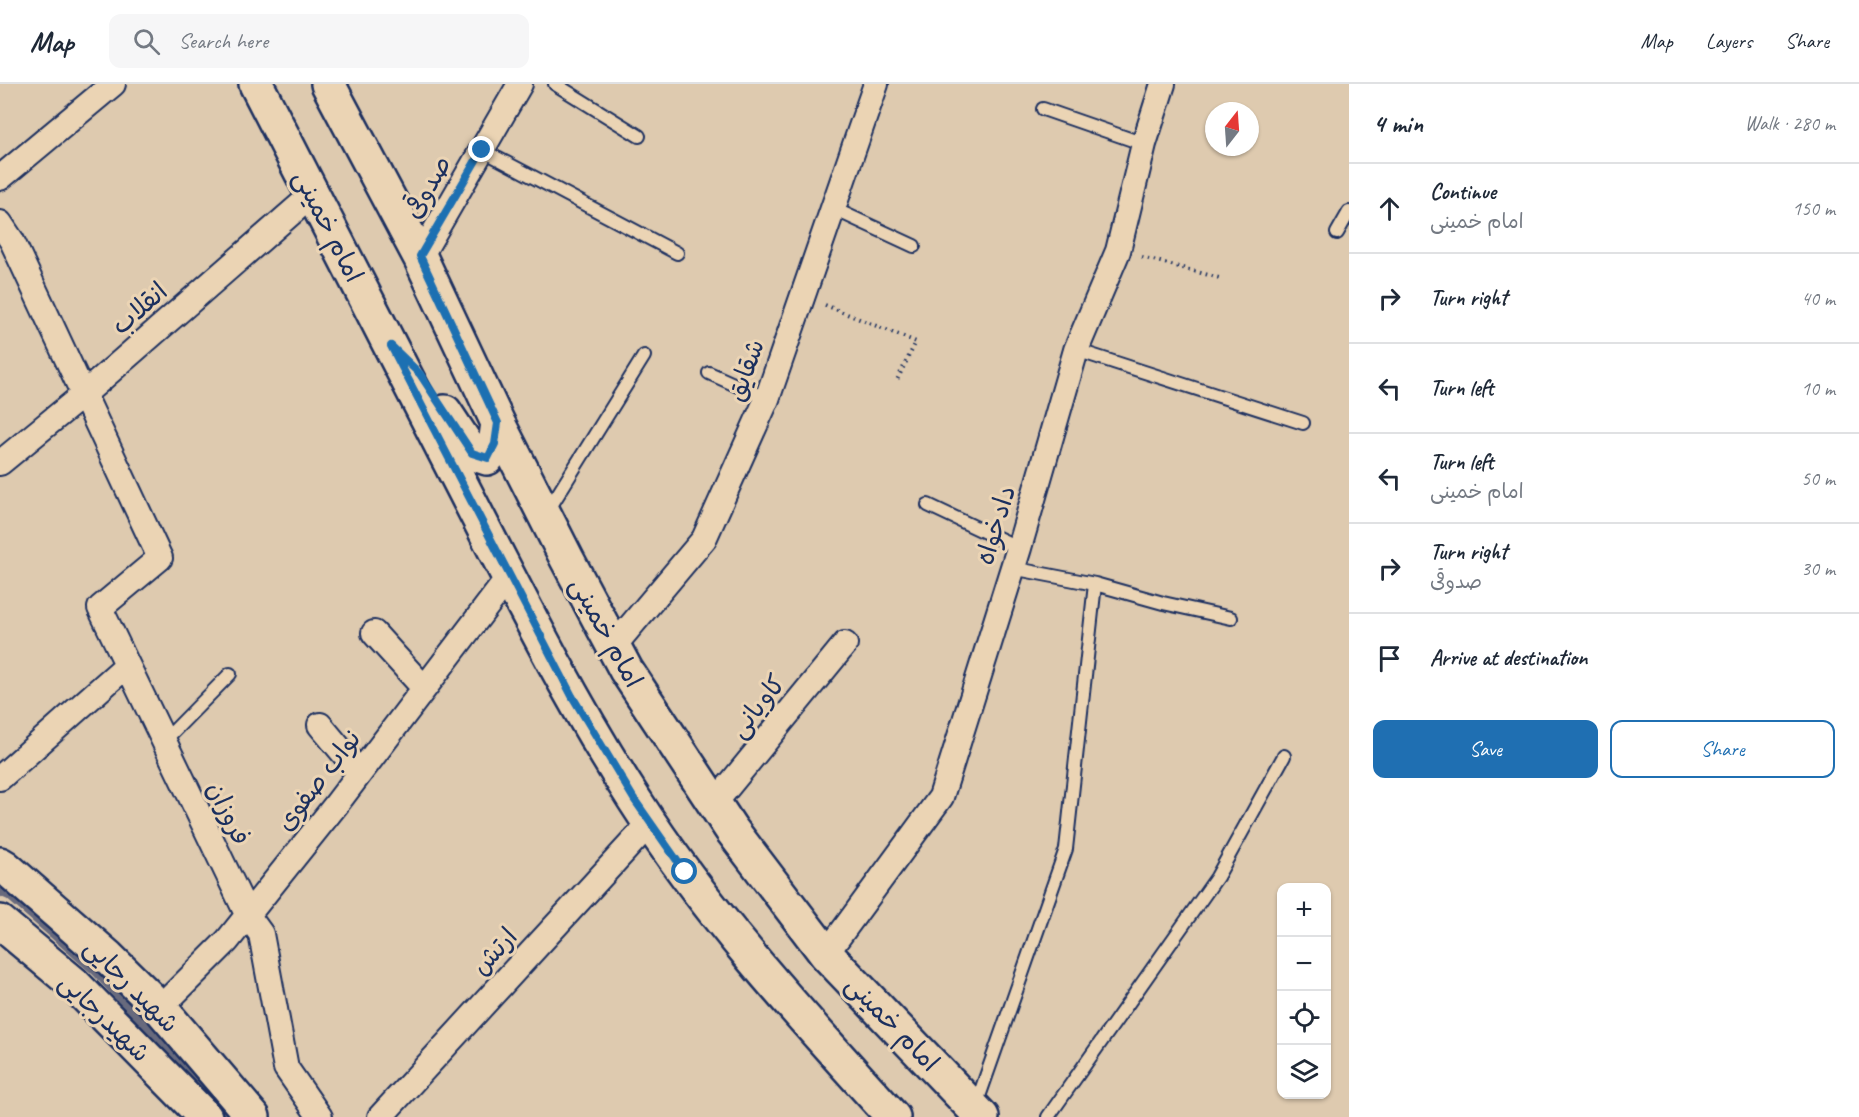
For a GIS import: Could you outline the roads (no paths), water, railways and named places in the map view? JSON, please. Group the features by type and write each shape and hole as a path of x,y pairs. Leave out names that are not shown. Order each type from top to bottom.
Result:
{"main road":[{"name":"امام خمینی","path":"256,84 509,577 572,696 634,799 746,953 893,1117"},
{"name":"امام خمینی","path":"328,84 420,256 498,423 613,647 714,804 826,954 978,1113"},
{"path":"391,346 420,374 472,453 488,458 495,444 498,423"},
{"name":"شهید رجایی","path":"0,864 108,957 160,1008 253,1117"},
{"name":"شهیدرجایی","path":"0,922 73,983 205,1117"}],"street":[{"path":"0,178 113,84"},
{"name":"صدوقی","path":"420,256 520,84"},
{"name":"شقایق","path":"613,647 704,539 766,399 876,84"},
{"name":"دادخواه","path":"826,954 941,797 1076,350 1118,251 1144,144 1162,84"},
{"name":"انقلاب","path":"0,463 83,395 312,194"},
{"path":"0,223 12,241 83,395"},
{"name":"فروزان","path":"83,395 160,558 99,608 248,916 261,934 286,1068 320,1117"},
{"name":"نواب صفوی","path":"160,1008 227,942 360,773 509,577"},
{"path":"374,633 424,688"},
{"name":"کاویانی","path":"714,804 845,644"},
{"path":"0,778 126,666"},
{"path":"320,725 360,773"},
{"name":"ارتش","path":"380,1117 651,823"}],"lane":[{"path":"555,84 639,136"},
{"path":"1043,109 1144,144"},
{"path":"482,150 677,253"},
{"path":"832,208 914,246"},
{"path":"1337,233 1349,212"},
{"path":"1076,350 1304,423"},
{"path":"544,515 644,356"},
{"path":"709,373 766,399"},
{"path":"928,505 1015,558 1095,584 1231,618"},
{"path":"978,1113 1065,849 1095,584"},
{"path":"163,742 230,674"},
{"path":"1048,1117 1217,877 1284,756"}],"waterway":[{"path":"0,892 9,896 96,972 229,1117"}]}
